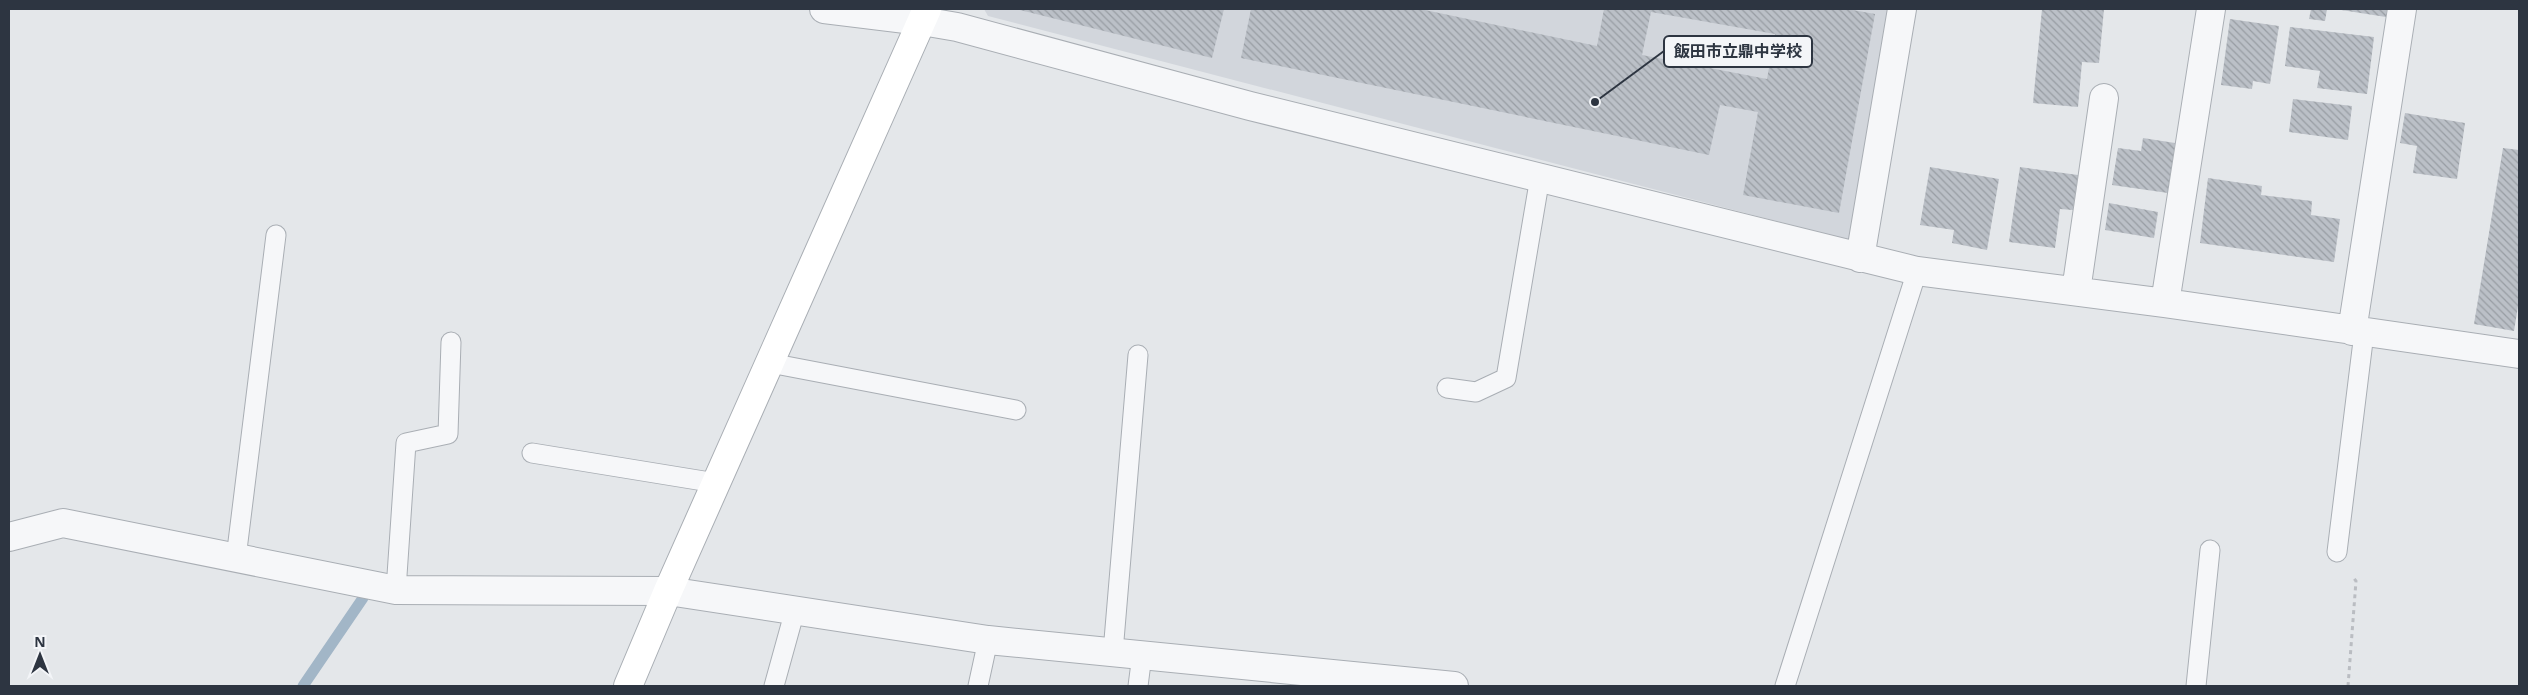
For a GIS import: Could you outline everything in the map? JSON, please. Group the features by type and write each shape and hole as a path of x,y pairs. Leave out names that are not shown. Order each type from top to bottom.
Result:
{"street":[{"path":"824,9 925,15 956,28 1250,106 1917,271 2165,303 2519,354"},
{"path":"1860,258 1902,9"},
{"path":"2165,303 2211,9"},
{"path":"2358,332 2402,9"},
{"path":"628,686 716,482 925,15"},
{"path":"2076,291 2104,98"},
{"path":"9,538 63,523 396,590 668,591 988,640 1142,655 1387,683 1454,686"}],"lane":[{"path":"1447,388 1476,392 1506,378 1540,177"},
{"path":"236,558 276,235"},
{"path":"1785,686 1917,271"},
{"path":"2337,552 2358,332"},
{"path":"396,590 406,443 448,434 451,342"},
{"path":"1113,652 1138,356"},
{"path":"770,363 1016,410"},
{"path":"532,453 716,482"},
{"path":"2196,686 2210,550"},
{"path":"774,686 795,610"},
{"path":"978,686 988,640"},
{"path":"1138,686 1142,655"}],"path":[{"path":"2337,552 2356,582 2348,686"}],"shaded area":[{"path":"984,9 1890,9 1849,240 988,16"}],"building":[{"path":"1016,9 1224,9 1212,58"},
{"path":"1251,9 1420,9 1597,46 1604,9 1847,9 1875,14 1839,213 1743,195 1758,112 1720,105 1709,155 1241,58","holes":["1651,12 1775,34 1767,79 1642,55"]},
{"path":"2042,9 2104,9 2099,63 2082,62 2078,107 2033,103"},
{"path":"2311,9 2327,9 2325,21 2309,19"},
{"path":"2335,9 2387,9 2386,17"},
{"path":"2230,19 2279,26 2270,84 2253,81 2252,89 2221,85"},
{"path":"2290,27 2374,37 2367,94 2317,88 2320,71 2285,66"},
{"path":"2293,99 2352,106 2348,140 2289,132"},
{"path":"2405,113 2465,123 2457,179 2413,173 2417,146 2400,143"},
{"path":"2143,138 2175,143 2168,193 2112,185 2118,148 2141,151"},
{"path":"2503,148 2519,150 2519,300 2514,331 2474,324"},
{"path":"1930,167 1999,179 1987,250 1952,243 1954,230 1920,225"},
{"path":"2020,167 2078,175 2073,210 2060,209 2055,248 2009,242"},
{"path":"2208,178 2262,186 2261,195 2312,201 2311,215 2340,219 2334,262 2200,243"},
{"path":"2109,203 2158,212 2154,238 2105,230"}],"waterway":[{"path":"303,686 363,598"}],"place":[{"name":"飯田市立鼎中学校","path":"1595,102"}]}
